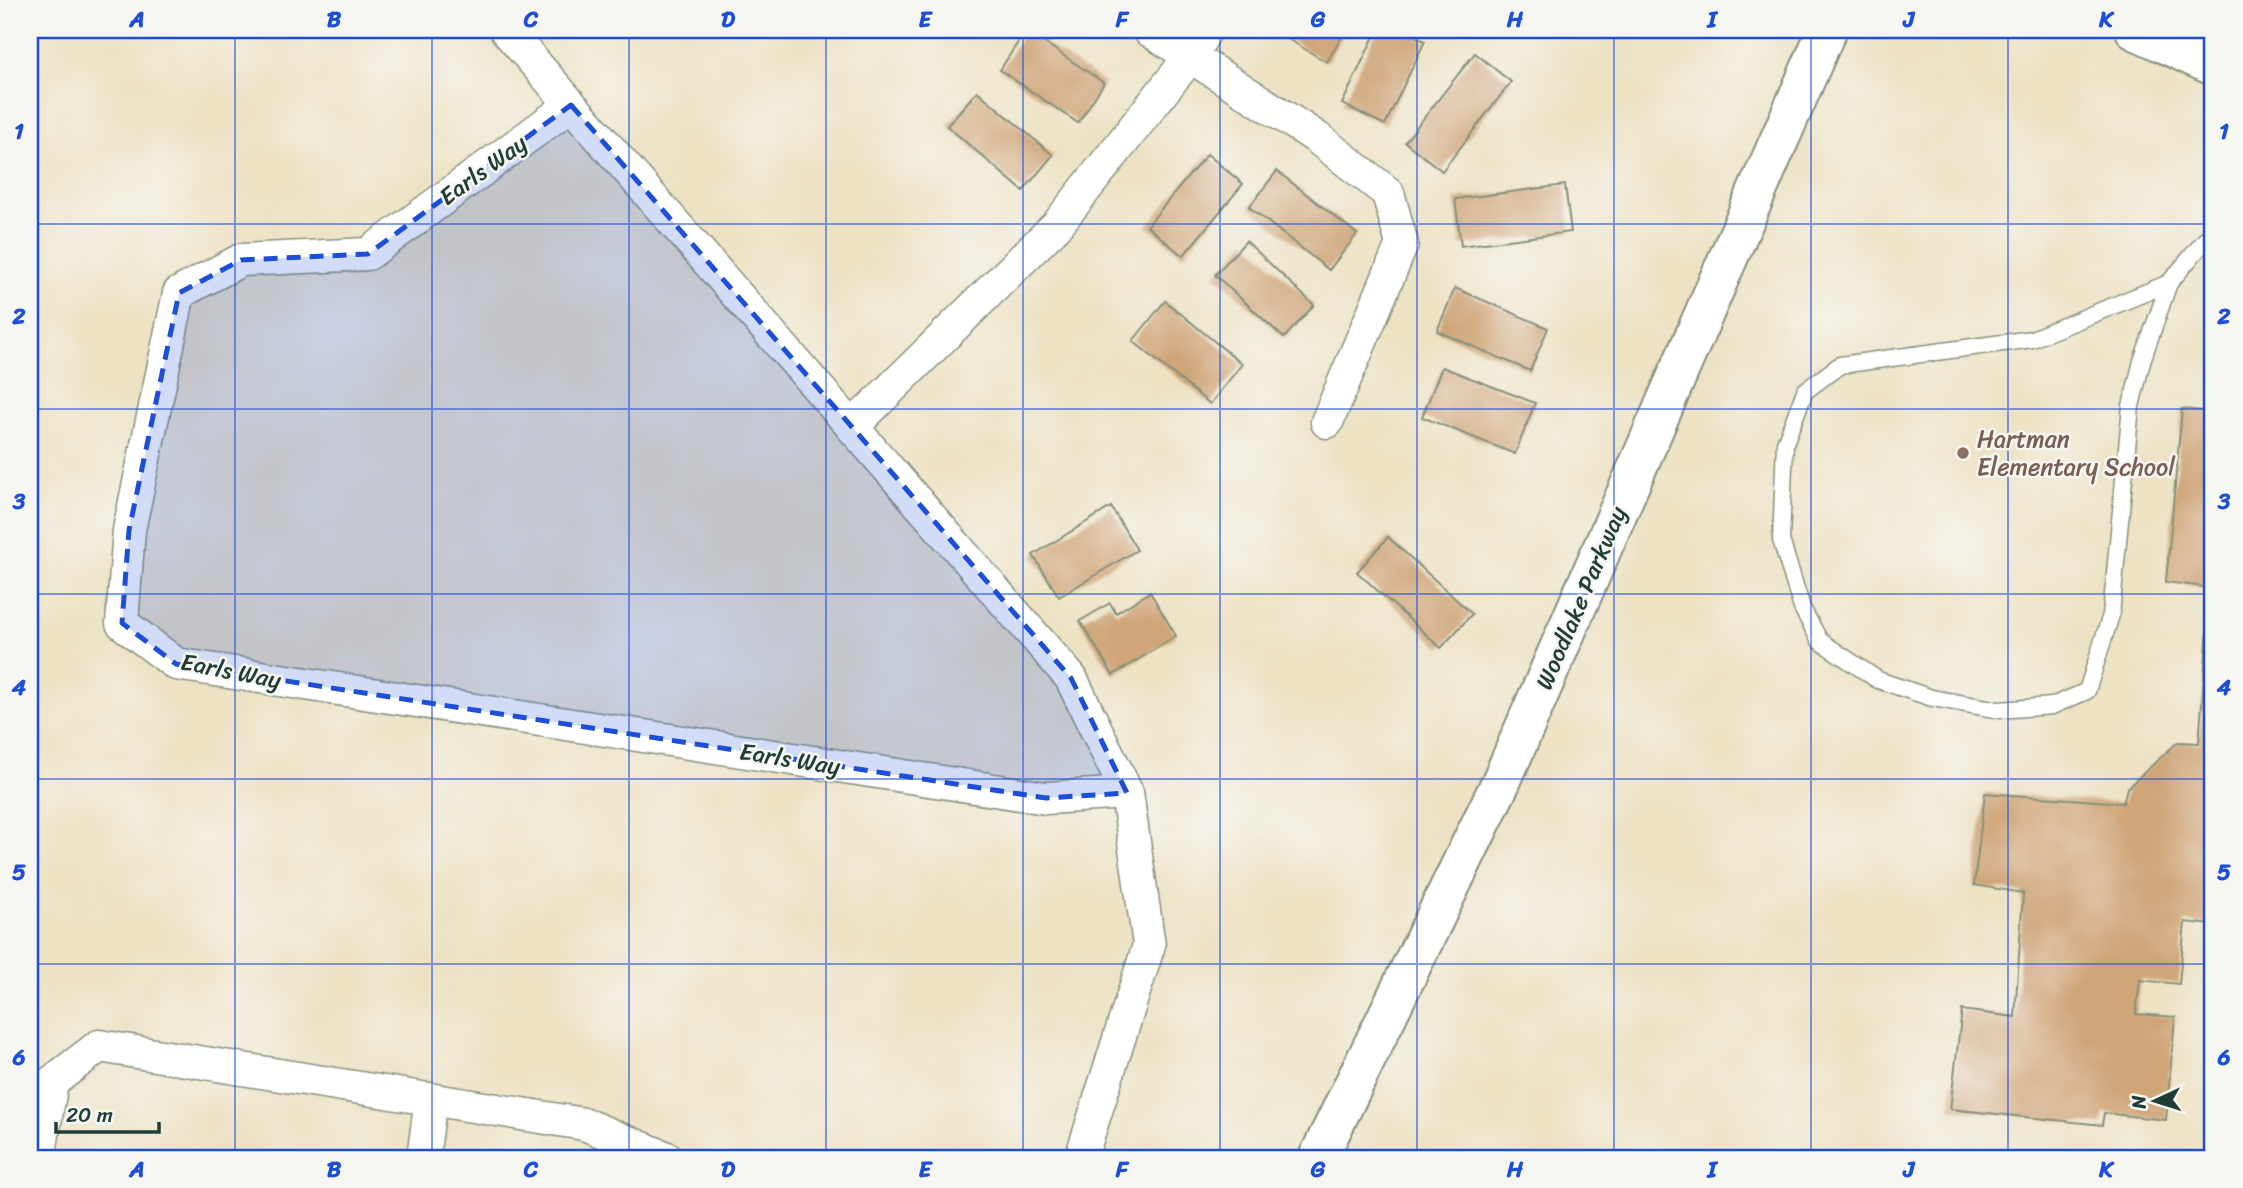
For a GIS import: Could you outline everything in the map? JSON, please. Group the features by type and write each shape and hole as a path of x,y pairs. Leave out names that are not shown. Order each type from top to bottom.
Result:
{"street":[{"path":"506,30 1070,678 1128,793 1149,945 1081,1158"},
{"path":"1149,30 1316,137 1388,193 1402,244 1327,422"},
{"path":"852,427 1057,225 1190,57 1206,30"},
{"name":"Woodlake Parkway","path":"1318,1158 1501,782 1827,30"},
{"path":"2135,30 2213,66"},
{"name":"Earls Way","path":"570,105 368,254 241,260 179,293 130,530 122,623 176,664 1045,798 1128,793"},
{"path":"39,1158 52,1082 99,1046 584,1124 667,1158"},
{"path":"422,1158 431,1100"}],"lane":[{"path":"2169,283 2032,338 1840,365 1805,391 1785,443 1782,540 1802,608 1820,641 1878,680 1932,698 1999,710 2052,706 2087,691 2111,615 2131,406 2142,361 2169,283 2213,231"}],"highlighted area":[{"path":"571,105 1071,678 1127,793 1046,798 176,664 122,623 129,530 179,293 241,260 368,254"}],"building":[{"path":"1026,30 1104,83 1078,123 1000,70"},
{"path":"1291,30 1346,30 1327,62 1286,38"},
{"path":"1377,30 1403,30 1425,41 1385,125 1342,104"},
{"path":"1475,53 1511,82 1442,171 1405,142"},
{"path":"977,91 1053,155 1023,191 947,126"},
{"path":"1207,154 1243,184 1183,256 1147,226"},
{"path":"1277,171 1357,234 1329,270 1249,207"},
{"path":"1565,185 1571,232 1461,246 1455,199"},
{"path":"1246,241 1314,305 1284,338 1215,275"},
{"path":"1455,288 1548,328 1530,371 1437,331"},
{"path":"1165,301 1242,364 1210,404 1133,341"},
{"path":"1442,367 1535,403 1515,454 1422,417"},
{"name":"Hartman Elementary School","path":"2182,409 2213,412 2213,925 2185,922 2179,984 2140,980 2136,1014 2175,1017 2166,1120 2104,1113 2102,1125 1950,1109 1962,1010 2015,1017 2023,893 1974,885 1985,793 2123,803 2127,788 2178,742 2199,743 2211,588 2166,582"},
{"path":"1111,507 1137,550 1059,597 1033,555"},
{"path":"1388,537 1472,614 1441,648 1357,572"},
{"path":"1150,592 1176,636 1113,675 1080,621 1110,603 1116,613"}],"place":[{"name":"Hartman Elementary School","path":"1963,453"}]}
